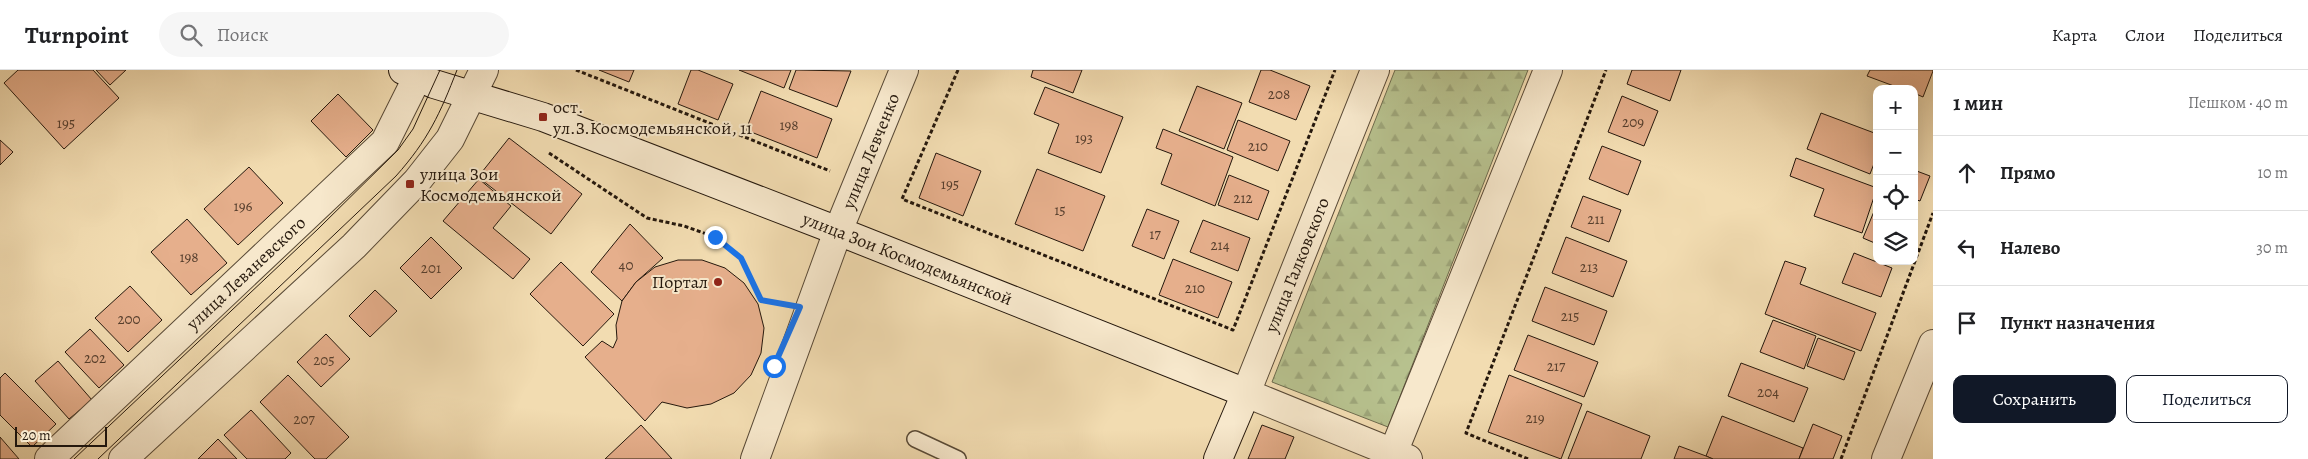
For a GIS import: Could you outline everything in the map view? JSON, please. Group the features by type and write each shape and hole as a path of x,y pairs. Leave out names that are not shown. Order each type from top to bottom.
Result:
{"street":[{"path":"123,459 354,246 417,181 450,138 473,96 484,70"},
{"name":"улица Левченко","path":"755,459 838,231 904,70"},
{"name":"улица Галковского","path":"1218,459 1376,70"},
{"path":"1400,456 1548,70"},
{"name":"улица Зои Космодемьянской","path":"414,72 434,84 542,118 838,231 1400,456"},
{"name":"улица Леваневского","path":"49,459 385,142 414,72"},
{"path":"1886,459 1933,344"}],"lane":[{"path":"915,439 958,459"}],"path":[{"path":"576,70 838,174"},
{"path":"958,70 902,199 1233,330 1335,70"},
{"path":"1528,459 1466,433 1606,70"},
{"path":"544,150 647,218 684,226 715,237 741,258 761,300 790,305"},
{"path":"1841,459 1933,213"}],"green space":[{"path":"1395,70 1528,70 1388,427 1272,382"}],"building":[{"path":"18,70 93,70 119,98 64,149 4,83"},
{"path":"96,70 126,70 110,85"},
{"path":"599,70 634,70 629,82"},
{"path":"691,70 698,70 733,84 718,120 678,104"},
{"path":"739,70 791,70 784,88"},
{"path":"796,70 851,71 837,107 789,89"},
{"path":"1033,70 1082,70 1073,93 1031,77"},
{"path":"1261,70 1270,70 1310,86 1296,120 1249,102"},
{"path":"1632,70 1681,70 1670,101 1627,84"},
{"path":"1870,70 1933,70 1923,97 1918,95 1918,85 1891,85 1867,76"},
{"path":"1197,86 1242,103 1224,149 1179,131"},
{"path":"1045,87 1123,117 1101,173 1048,153 1059,124 1034,114"},
{"path":"761,91 832,119 817,158 746,130"},
{"path":"338,94 373,130 346,157 311,121"},
{"path":"1622,96 1658,111 1644,146 1608,132"},
{"path":"1821,113 1873,132 1873,166 1870,174 1807,149"},
{"path":"1238,120 1290,141 1278,171 1227,150"},
{"path":"1163,129 1233,157 1215,206 1161,184 1172,154 1156,148"},
{"path":"509,138 582,194 551,234 478,177"},
{"path":"0,140 13,152 0,165"},
{"path":"1602,146 1641,161 1628,195 1589,179"},
{"path":"936,153 981,171 963,216 919,198"},
{"path":"1796,158 1873,187 1873,200 1862,233 1814,216 1824,189 1790,176"},
{"path":"249,167 283,203 238,245 204,209"},
{"path":"1037,169 1105,196 1083,251 1015,224"},
{"path":"1918,172 1930,176 1920,201 1918,200"},
{"path":"1229,175 1269,191 1258,220 1218,205"},
{"path":"479,179 511,206 493,228 530,259 513,279 443,221"},
{"path":"1583,196 1621,210 1609,242 1571,227"},
{"path":"1147,209 1179,221 1164,259 1132,246"},
{"path":"1873,214 1873,242 1863,238"},
{"path":"187,219 227,263 191,295 151,252"},
{"path":"1203,220 1250,238 1238,271 1190,252"},
{"path":"630,224 663,258 636,282 622,301 591,272"},
{"path":"431,237 462,268 431,299 400,268"},
{"path":"1566,237 1627,261 1613,297 1552,273"},
{"path":"1854,253 1873,260 1873,265 1884,265 1892,268 1881,297 1842,283"},
{"path":"1173,259 1232,282 1218,318 1159,295"},
{"path":"678,260 702,260 725,268 744,283 758,304 764,328 761,353 751,375 734,393 711,404 687,408 662,402 645,421 585,357 602,341 613,348 617,339 616,325 622,301 636,282 655,267"},
{"path":"1785,261 1806,268 1800,284 1876,313 1861,351 1765,314"},
{"path":"561,262 614,314 583,346 530,294"},
{"path":"130,286 162,320 128,352 95,318"},
{"path":"1545,287 1607,311 1594,345 1532,321"},
{"path":"375,290 397,311 370,337 349,316"},
{"path":"1773,320 1816,336 1804,369 1760,352"},
{"path":"90,329 124,365 99,388 65,352"},
{"path":"326,334 350,359 321,387 297,362"},
{"path":"1528,335 1598,362 1584,397 1514,370"},
{"path":"1818,338 1855,352 1844,380 1807,366"},
{"path":"58,361 92,400 69,419 35,381"},
{"path":"1741,363 1808,388 1794,422 1728,396"},
{"path":"5,373 56,424 32,447 0,415 0,378"},
{"path":"288,375 349,437 326,459 315,459 260,402"},
{"path":"1509,375 1582,404 1561,459 1488,432"},
{"path":"251,410 291,453 285,459 247,459 224,435"},
{"path":"1587,411 1650,436 1641,459 1568,459"},
{"path":"1722,416 1803,448 1799,459 1713,459 1706,456"},
{"path":"1813,424 1842,436 1833,459 1799,459"},
{"path":"641,425 672,459 605,459"},
{"path":"1262,425 1294,437 1285,459 1248,459"},
{"path":"0,437 19,459 0,459"},
{"path":"218,439 237,459 198,459"},
{"path":"1679,446 1706,456 1713,459 1674,459"}],"tram line":[{"path":"74,459 318,229 398,150 413,129 440,70"},
{"path":"98,459 396,176 417,150 432,126 457,70"}],"place":[{"name":"ост. ул.З.Космодемьянской, 11","path":"543,117"},
{"name":"улица Зои Космодемьянской","path":"410,184"},
{"name":"Портал","path":"718,282"}],"route":[{"path":"715,237 741,258 761,300 800,307 774,366"}]}
